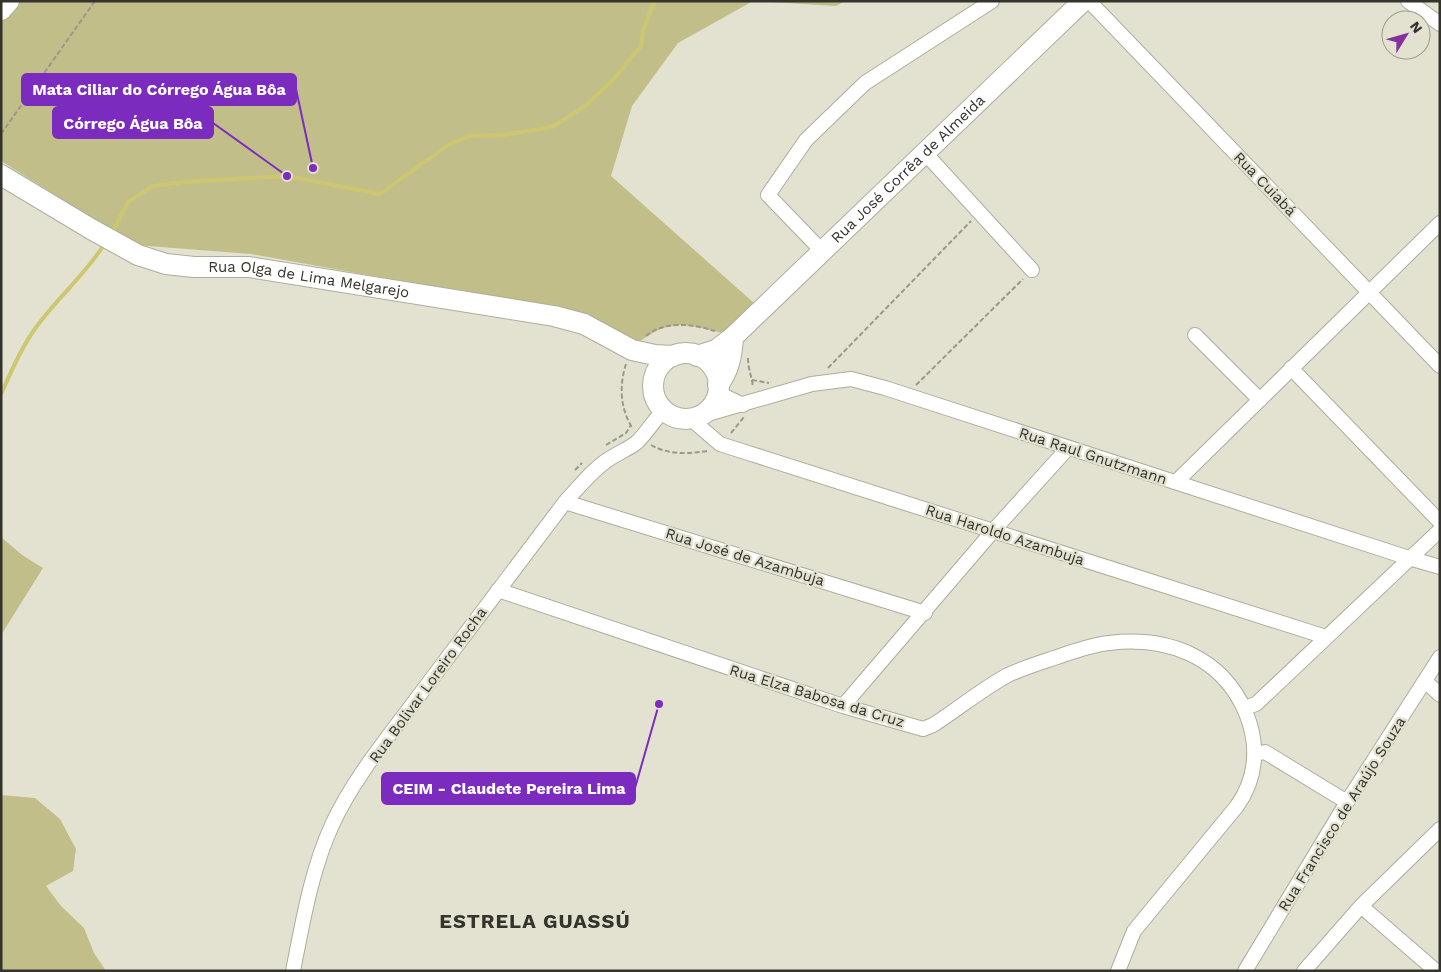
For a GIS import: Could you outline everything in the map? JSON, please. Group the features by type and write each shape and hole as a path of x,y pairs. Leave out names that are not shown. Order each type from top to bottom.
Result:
{"street":[{"path":"1,10 9,1"},
{"path":"822,251 768,195 806,140 866,83 992,1"},
{"name":"Rua José Corrêa de Almeida","path":"697,356 716,350 733,337 926,154 1083,1"},
{"name":"Rua Cuiabá","path":"1089,1 1440,366"},
{"path":"1408,1 1440,23"},
{"path":"1423,1 1440,23"},
{"path":"926,154 1032,270"},
{"name":"Rua Olga de Lima Melgarejo","path":"1,175 138,255 166,264 194,267 249,267 554,316 584,324 631,349 655,355 674,356"},
{"path":"1176,482 1440,223"},
{"path":"1194,334 1260,400"},
{"path":"718,389 717,376 712,367 706,360 689,354 674,356 660,367 653,383 657,402 664,410 676,418 694,418 711,408 729,367 733,337"},
{"name":"Rua Olga de Lima Melgarejo","path":"631,349 653,383"},
{"path":"1291,368 1440,522"},
{"name":"Rua Raul Gnutzmann","path":"694,418 812,384 852,379 1440,567"},
{"path":"718,389 743,405"},
{"name":"Rua Bolivar Loreiro Rocha","path":"293,971 316,866 332,824 356,784 385,742 565,502 586,479 608,460 635,443 664,410"},
{"name":"Rua Haroldo Azambuja","path":"694,418 720,444 1326,637"},
{"path":"843,706 925,613 993,531 1068,448"},
{"name":"Rua José de Azambuja","path":"565,502 925,613"},
{"path":"1244,708 1256,704 1440,530"},
{"name":"Rua Elza Babosa da Cruz","path":"498,590 843,706 923,729 933,726 1008,676 1092,646 1141,642 1170,647 1206,662 1228,682 1244,708 1252,730 1255,754 1253,773 1242,799 1134,931 1118,971"},
{"name":"Rua Francisco de Araújo Souza","path":"1245,971 1347,802 1440,657"},
{"path":"1425,681 1440,695"},
{"path":"1255,754 1265,752 1347,802"},
{"path":"1304,971 1361,906 1440,830"},
{"path":"1361,906 1436,971"}],"path":[{"path":"1,134 95,1"},
{"path":"812,384 980,212"},
{"path":"906,396 1032,270"},
{"path":"631,349 621,387 623,404 631,425"}],"shaded area":[{"path":"1,1 753,1 678,43 632,106 611,176 754,303 726,334 679,325 658,330 635,345 511,301 251,254 135,245 1,161"},
{"path":"754,1 845,1 836,6"},
{"path":"1,537 22,555 43,568 1,635"},
{"path":"1,795 35,798 60,819 76,849 73,871 46,886 61,906 84,928 94,953 106,971 1,971"}],"waterway":[{"path":"112,233 128,202 153,186 184,182 287,176 380,194 448,145 469,136 504,135 552,127 585,106 613,80 641,46 643,31 655,1"},
{"path":"1,394 26,342 45,315 90,265 105,243"}],"place":[{"name":"Mata Ciliar do Córrego Água Bôa","path":"313,168"},
{"name":"Córrego Água Bôa","path":"287,176"},
{"name":"CEIM - Claudete Pereira Lima","path":"659,704"}],"district":[{"name":"ESTRELA GUASSÚ","path":"535,921"}]}
